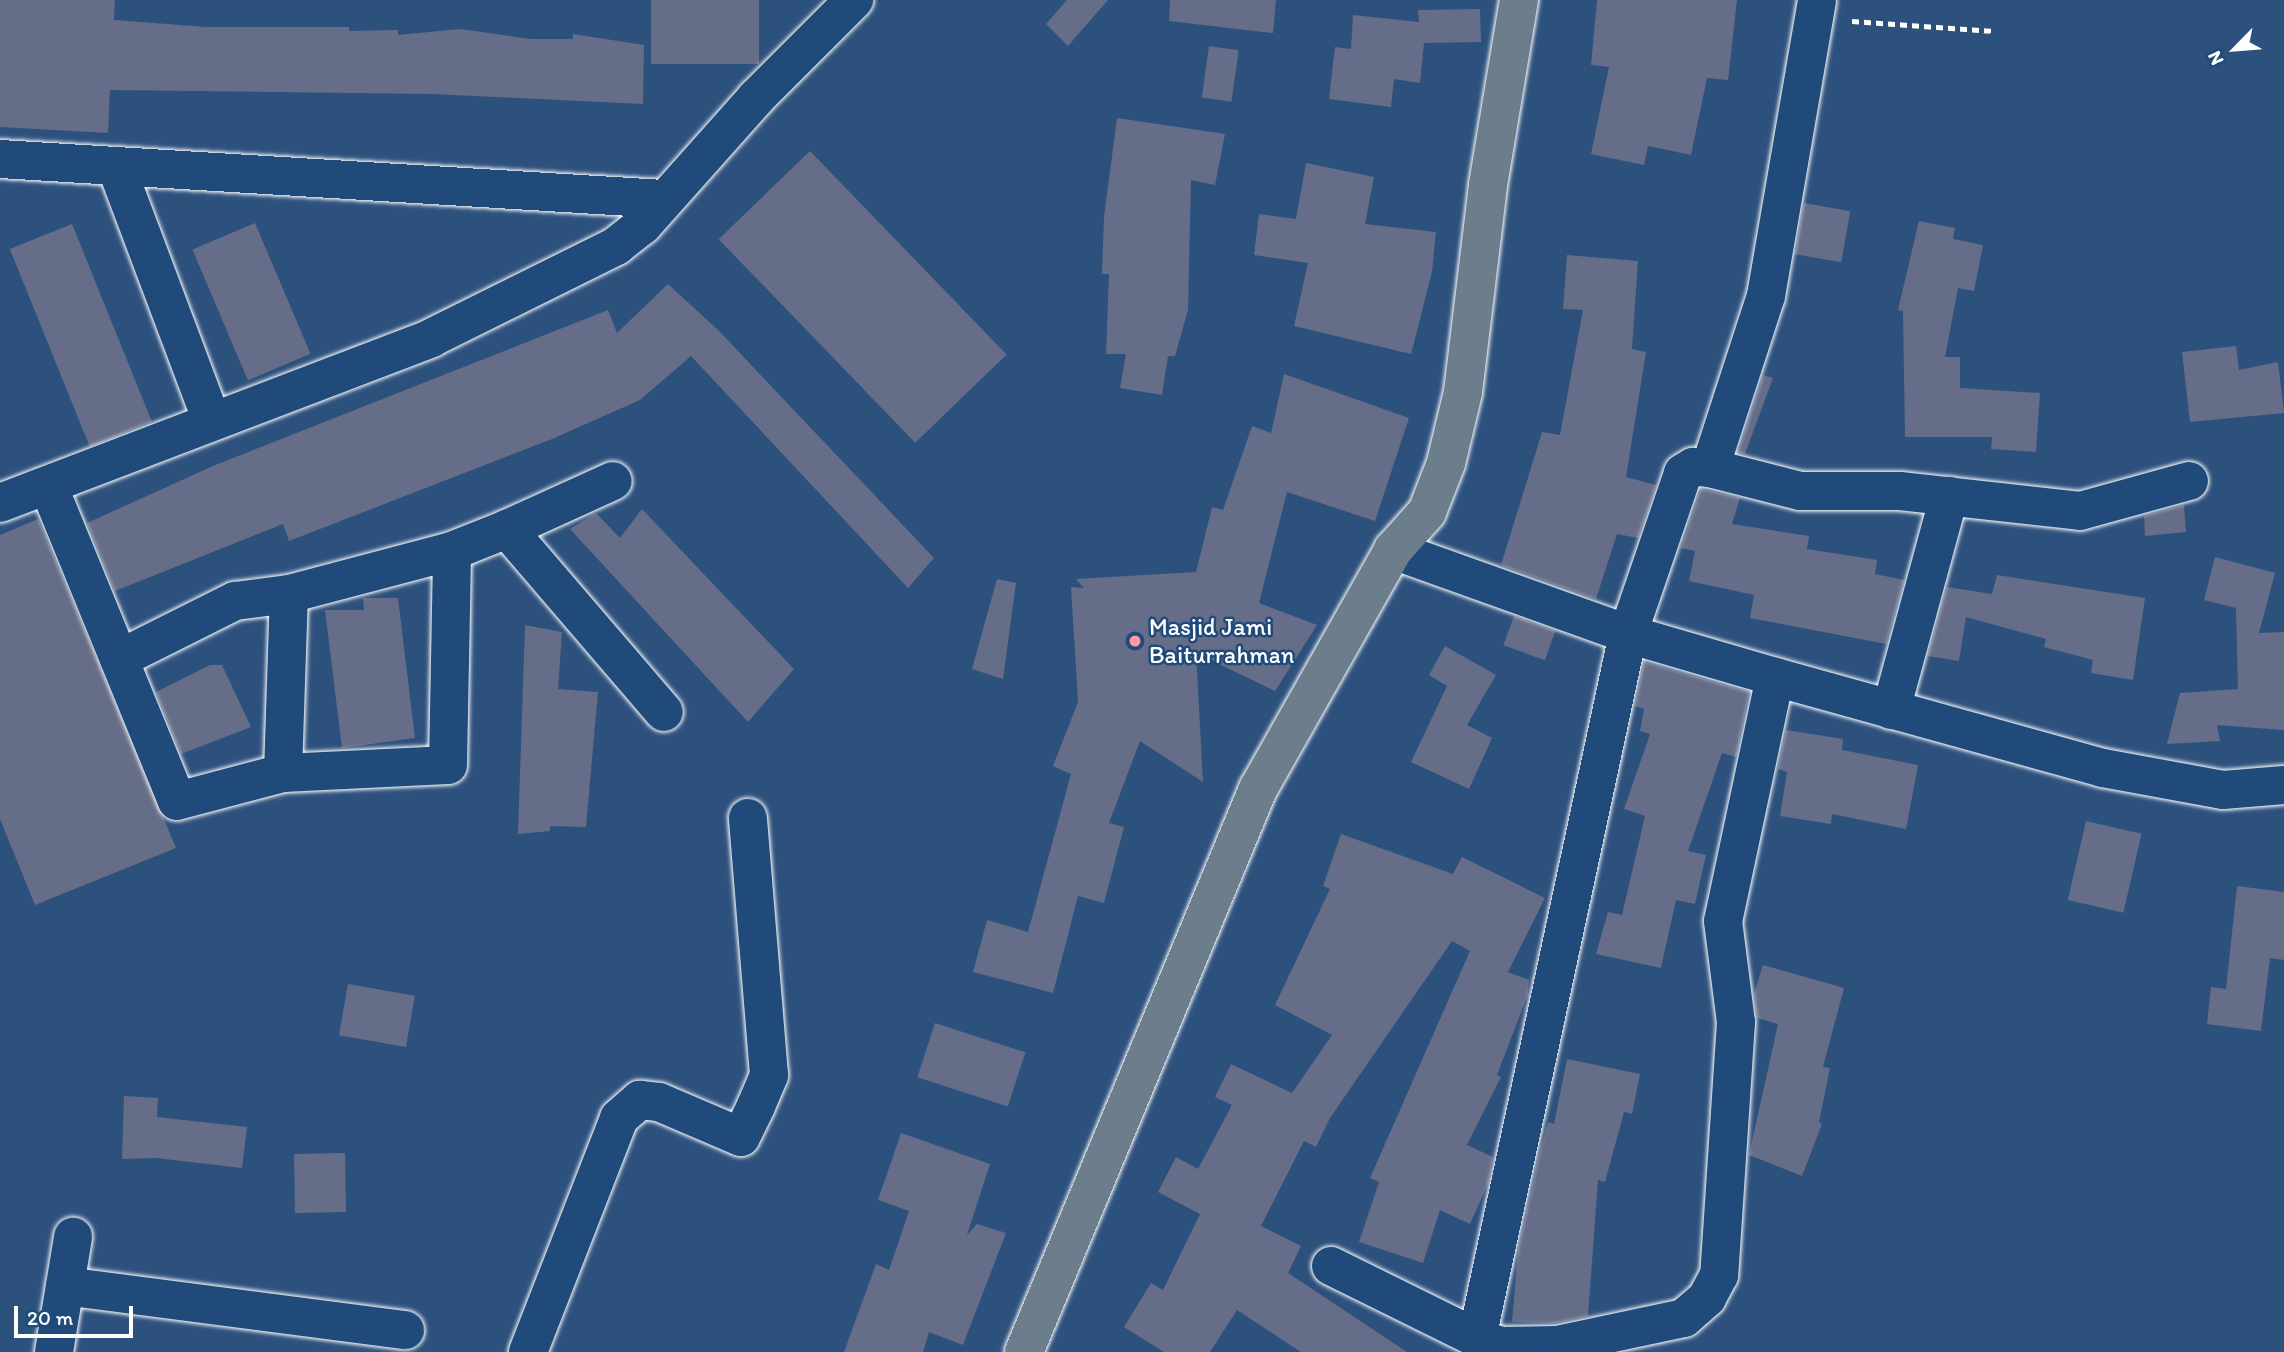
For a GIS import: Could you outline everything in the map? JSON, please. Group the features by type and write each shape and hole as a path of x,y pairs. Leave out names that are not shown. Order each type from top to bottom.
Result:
{"main road":[{"path":"1024,1352 1258,789 1393,550 1427,512 1446,463 1463,392 1488,186 1519,0"}],"street":[{"path":"0,503 431,338 616,246 664,199 846,3"},
{"path":"1710,468 1766,296 1816,10"},
{"path":"0,159 664,199"},
{"path":"116,166 212,422"},
{"path":"1477,1338 1628,634 1678,483 1693,467 1710,468 1800,491 1949,496 2080,511 2189,481"},
{"path":"118,659 235,601 289,594 452,551 613,481"},
{"path":"48,485 177,801 283,773 448,765 452,551"},
{"path":"1891,710 1949,496"},
{"path":"507,529 664,712"},
{"path":"1393,550 1628,634 2104,768 2223,790 2284,785"},
{"path":"283,773 289,594"},
{"path":"1331,1266 1477,1338 1501,1346 1558,1349 1685,1318 1707,1298 1719,1275 1736,1022 1723,921 1774,677"},
{"path":"528,1352 619,1118 640,1100 659,1102 740,1137 765,1085 769,1075 748,818"},
{"path":"54,1352 73,1237"},
{"path":"65,1286 405,1330"}],"path":[{"path":"1816,10 1994,31"}],"building":[{"path":"0,0 115,0 114,20 206,27 349,27 349,31 398,30 398,35 461,29 530,39 573,39 573,34 644,45 643,104 432,94 110,90 108,133 0,127"},
{"path":"651,0 759,0 759,64 651,64"},
{"path":"1067,0 1108,0 1068,46 1046,24"},
{"path":"1170,0 1276,0 1273,33 1169,21"},
{"path":"1597,0 1737,0 1728,80 1707,78 1691,155 1648,146 1644,165 1591,154 1609,67 1591,65"},
{"path":"1480,9 1481,42 1424,43 1420,83 1394,79 1391,107 1329,99 1335,47 1351,49 1353,15 1419,22 1418,10"},
{"path":"1209,46 1239,50 1231,102 1202,97"},
{"path":"1117,118 1225,134 1215,185 1191,180 1188,310 1175,356 1168,356 1162,395 1120,388 1126,354 1106,354 1109,274 1102,274 1104,217"},
{"path":"810,151 1007,355 915,443 719,239"},
{"path":"1306,163 1374,177 1365,224 1436,232 1432,272 1411,354 1294,326 1308,263 1254,255 1259,214 1296,219"},
{"path":"1804,203 1850,211 1841,262 1795,254"},
{"path":"1919,221 1955,228 1953,239 1983,245 1974,291 1958,288 1945,357 1960,357 1960,388 2040,393 2036,452 1991,449 1992,437 1905,437 1903,311 1898,310"},
{"path":"255,223 310,354 248,380 192,250"},
{"path":"72,224 152,421 90,447 10,249"},
{"path":"1567,255 1638,261 1632,349 1646,352 1626,477 1656,485 1638,538 1617,534 1596,599 1501,565 1542,432 1560,435 1583,310 1563,309"},
{"path":"668,284 719,331 934,558 908,588 691,356 640,400 552,439 289,541 283,524 115,591 87,523 213,466 608,310 617,333"},
{"path":"2236,346 2239,370 2278,362 2284,413 2190,422 2182,352"},
{"path":"1284,374 1409,418 1375,521 1287,492 1259,603 1317,625 1275,691 1196,653 1203,782 1140,741 1109,823 1124,827 1104,903 1078,896 1053,993 973,972 987,920 1028,932 1071,774 1053,766 1078,702 1071,587 1084,588 1076,579 1196,572 1212,507 1223,510 1252,426 1271,433"},
{"path":"1763,375 1773,378 1745,454 1738,453"},
{"path":"1701,489 1740,498 1732,524 1809,536 1807,549 1877,560 1875,574 1904,580 1886,644 1750,618 1754,595 1689,581 1695,551 1681,548"},
{"path":"2184,505 2186,532 2145,536 2144,516"},
{"path":"642,509 794,669 748,722 570,529 596,513 620,538"},
{"path":"38,519 176,848 35,905 0,819 0,535"},
{"path":"2215,557 2275,573 2259,633 2284,632 2284,730 2217,725 2220,741 2167,744 2180,693 2238,689 2236,608 2204,600"},
{"path":"1997,575 2145,598 2133,680 2091,673 2093,660 2044,647 2046,639 1966,617 1959,661 1928,656 1947,587 1992,594"},
{"path":"997,579 1016,583 1003,679 972,669"},
{"path":"363,598 398,598 415,738 342,748 325,610 364,610"},
{"path":"1514,616 1555,631 1545,660 1503,645"},
{"path":"525,625 562,632 558,689 598,692 586,827 550,826 550,831 518,834"},
{"path":"1445,646 1496,675 1467,725 1492,738 1469,789 1411,762 1447,686 1429,675"},
{"path":"1644,662 1749,692 1736,757 1722,753 1688,851 1706,855 1695,904 1676,900 1661,968 1596,954 1608,912 1622,915 1645,816 1624,809 1650,734 1640,731 1644,709 1635,706"},
{"path":"210,665 222,665 251,727 181,754 156,692"},
{"path":"1786,730 1843,739 1842,750 1918,765 1906,829 1832,814 1831,824 1780,816 1787,772 1778,769"},
{"path":"2086,821 2142,834 2123,913 2068,900"},
{"path":"1341,834 1453,874 1462,857 1545,898 1508,972 1529,980 1528,994 1497,1075 1501,1077 1467,1145 1493,1157 1488,1184 1470,1224 1440,1210 1423,1263 1359,1242 1379,1182 1370,1178 1470,951 1452,941 1330,1118 1316,1147 1304,1141 1261,1226 1301,1246 1288,1273 1407,1352 1301,1352 1237,1310 1210,1352 1164,1352 1124,1327 1151,1283 1163,1290 1200,1214 1158,1192 1176,1157 1198,1169 1232,1105 1215,1097 1231,1064 1292,1093 1332,1035 1275,1005 1330,889 1323,886"},
{"path":"2237,886 2284,892 2284,960 2270,958 2261,1031 2207,1024 2211,987 2226,989"},
{"path":"1763,965 1844,988 1823,1067 1830,1068 1819,1122 1822,1124 1802,1176 1749,1155 1778,1024 1757,1018 1754,994"},
{"path":"348,984 415,996 406,1047 339,1035"},
{"path":"935,1023 1025,1052 1008,1107 917,1077"},
{"path":"1567,1059 1640,1074 1632,1114 1624,1112 1605,1182 1598,1180 1588,1316 1555,1323 1512,1322 1518,1251 1548,1122 1554,1124"},
{"path":"124,1096 158,1098 157,1117 247,1127 242,1168 156,1158 122,1159"},
{"path":"901,1133 990,1164 967,1235 977,1224 1006,1233 963,1345 929,1332 923,1352 844,1352 876,1264 889,1270 909,1211 878,1200"},
{"path":"345,1153 346,1212 295,1213 294,1154"}],"place":[{"name":"Masjid Jami Baiturrahman","path":"1135,641"}]}
